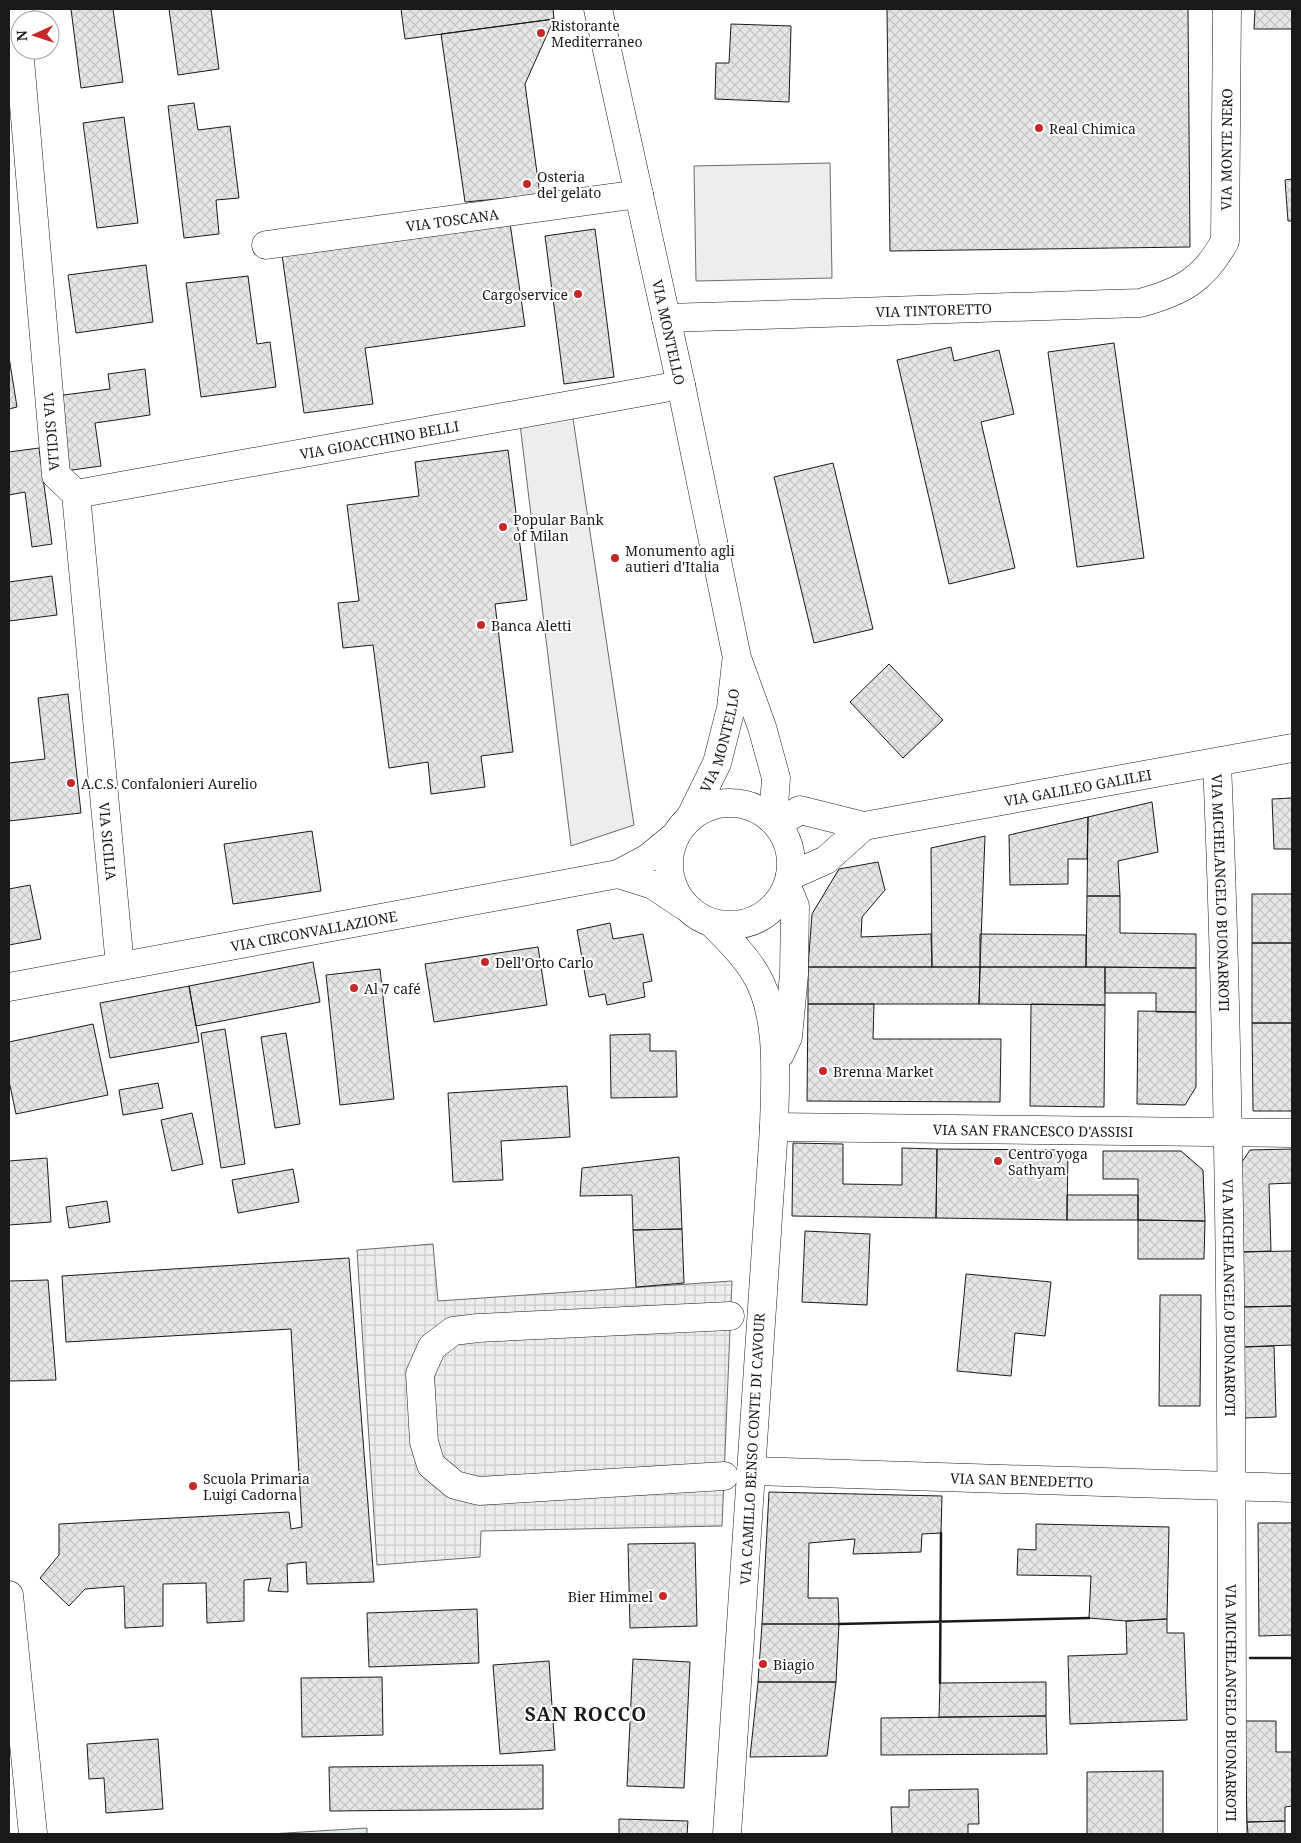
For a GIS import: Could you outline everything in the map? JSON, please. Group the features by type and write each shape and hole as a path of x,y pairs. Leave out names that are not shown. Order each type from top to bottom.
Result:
{"street":[{"name":"VIA MONTELLO","path":"598,9 681,385 737,658 762,727 776,778 775,822"},
{"name":"VIA MONTE NERO","path":"1195,280 1214,262 1225,241 1226,9"},
{"name":"VIA SICILIA","path":"20,60 56,475 76,494 120,966"},
{"name":"VIA TOSCANA","path":"266,245 638,194"},
{"name":"VIA TINTORETTO","path":"666,318 1140,303 1165,296 1195,280"},
{"name":"VIA GIOACCHINO BELLI","path":"76,494 681,385"},
{"name":"VIA MONTELLO","path":"683,827 718,763 731,708 737,658"},
{"name":"VIA GALILEO GALILEI","path":"800,810 864,826 1292,748"},
{"name":"VIA MICHELANGELO BUONARROTI","path":"1217,763 1232,1486 1232,1834"},
{"path":"775,822 800,810 776,778"},
{"path":"722,803 749,806 775,822 788,843 791,854 789,882 773,909 756,920 735,926 714,924 692,913 683,905 676,893 668,870 671,846 683,827 708,806 722,803"},
{"path":"789,882 826,860 864,826"},
{"name":"VIA CIRCONVALLAZIONE","path":"9,987 618,874 648,858 683,827"},
{"name":"VIA CIRCONVALLAZIONE","path":"618,874 653,885 683,905"},
{"name":"VIA CAMILLO BENSO CONTE DI CAVOUR","path":"776,1064 788,1036 794,974 795,906 789,882"},
{"name":"VIA CAMILLO BENSO CONTE DI CAVOUR","path":"714,924 735,946 756,974 769,1004 776,1064 774,1127 727,1834"},
{"name":"VIA SAN FRANCESCO D'ASSISI","path":"774,1127 1292,1133"},
{"path":"724,1476 479,1491 455,1485 432,1465 424,1442 420,1374 432,1347 453,1331 478,1328 730,1316"},
{"name":"VIA SAN BENEDETTO","path":"751,1472 1292,1488"},
{"path":"9,1595 33,1834"}],"green space":[{"path":"367,1828 367,1834 270,1834"}],"shaded area":[{"path":"830,163 832,278 696,281 694,166"},
{"path":"572,412 634,825 571,846 520,424"},
{"path":"433,1244 438,1301 732,1281 722,1526 481,1531 480,1557 377,1565 357,1250"}],"building":[{"path":"71,9 113,9 123,82 81,88"},
{"path":"169,9 211,9 219,69 178,75"},
{"path":"401,9 553,9 554,19 405,39"},
{"name":"Real Chimica","path":"887,9 1188,9 1190,247 890,251"},
{"path":"1255,9 1292,9 1292,29 1254,29"},
{"path":"554,19 525,84 540,195 465,202 441,34"},
{"path":"731,24 791,26 789,102 715,99 716,63 729,63"},
{"path":"194,103 198,130 230,126 239,198 216,200 219,234 184,238 168,106"},
{"path":"124,117 138,223 97,228 83,123"},
{"path":"1292,179 1292,221 1288,221 1285,180"},
{"path":"510,223 525,326 365,348 373,404 304,413 282,255"},
{"path":"595,229 614,377 564,384 545,236"},
{"path":"146,265 153,322 76,333 68,275"},
{"path":"248,276 257,344 270,342 276,387 201,397 186,283"},
{"path":"1114,343 1144,558 1077,567 1048,352"},
{"path":"951,347 954,361 999,350 1014,414 981,422 1015,568 949,584 897,360"},
{"path":"9,357 17,407 9,409"},
{"path":"145,369 150,415 95,423 101,466 65,471 56,396 110,389 108,374"},
{"path":"39,448 52,544 32,547 25,492 9,495 9,452"},
{"path":"508,450 527,600 495,604 513,752 481,756 485,787 431,794 428,762 389,768 373,645 343,648 338,603 359,601 347,505 419,496 415,462"},
{"path":"833,463 873,629 814,643 774,477"},
{"path":"52,576 57,615 9,621 9,582"},
{"path":"889,664 943,720 903,758 850,702"},
{"path":"68,694 81,813 9,821 9,763 45,759 38,698"},
{"path":"1292,798 1292,849 1274,849 1272,799"},
{"path":"1152,802 1158,852 1118,861 1120,896 1087,896 1088,817"},
{"path":"1088,817 1087,859 1068,859 1068,884 1010,885 1009,835"},
{"path":"312,831 321,891 233,904 224,844"},
{"path":"985,836 980,967 932,967 931,848"},
{"path":"878,862 885,890 862,917 861,937 931,934 932,967 808,967 812,914 839,869"},
{"path":"30,885 41,939 9,945 9,889"},
{"path":"1252,894 1292,894 1292,943 1252,943"},
{"path":"1087,896 1120,896 1120,933 1196,934 1196,968 1086,967"},
{"path":"610,923 613,939 643,934 652,981 643,983 645,997 607,1005 605,994 589,997 577,930"},
{"path":"980,934 1086,935 1086,967 980,967"},
{"path":"1252,943 1292,943 1292,1023 1252,1023"},
{"path":"538,947 547,1005 434,1022 425,964"},
{"path":"313,962 320,1002 196,1026 189,986"},
{"path":"808,967 980,967 979,1004 808,1004"},
{"path":"980,967 1105,967 1105,1005 979,1004"},
{"path":"1105,967 1196,968 1196,1012 1156,1012 1156,993 1105,993"},
{"path":"380,969 394,1099 340,1105 326,975"},
{"path":"189,986 199,1042 110,1058 100,1003"},
{"path":"808,1004 874,1004 873,1039 1001,1039 1000,1102 807,1101"},
{"path":"1031,1004 1105,1005 1104,1107 1030,1106"},
{"path":"1138,1011 1196,1012 1196,1087 1185,1105 1137,1104"},
{"path":"1252,1023 1292,1023 1292,1111 1253,1111"},
{"path":"93,1024 108,1095 16,1114 9,1081 9,1042"},
{"path":"225,1029 245,1164 221,1168 201,1033"},
{"path":"286,1033 300,1124 275,1128 261,1037"},
{"path":"650,1034 650,1051 676,1051 677,1097 611,1098 610,1035"},
{"path":"158,1083 163,1108 123,1115 119,1090"},
{"path":"567,1086 570,1137 501,1141 503,1180 453,1182 448,1093"},
{"path":"192,1113 203,1164 172,1171 161,1120"},
{"path":"793,1143 843,1144 843,1184 902,1185 902,1148 937,1149 936,1218 792,1216"},
{"path":"937,1149 1068,1150 1067,1220 936,1218"},
{"path":"1292,1149 1292,1183 1269,1184 1271,1251 1240,1252 1238,1168 1250,1150"},
{"path":"1103,1151 1181,1151 1203,1170 1205,1221 1138,1220 1138,1179 1103,1179"},
{"path":"679,1157 682,1229 633,1230 632,1195 580,1196 582,1168"},
{"path":"47,1158 51,1222 9,1225 9,1161"},
{"path":"293,1169 299,1202 238,1213 232,1180"},
{"path":"1067,1195 1138,1195 1138,1220 1067,1220"},
{"path":"107,1201 110,1222 69,1228 66,1207"},
{"path":"1138,1220 1205,1221 1204,1259 1138,1259"},
{"path":"682,1229 684,1283 636,1287 633,1230"},
{"path":"805,1231 870,1234 867,1305 802,1302"},
{"path":"1292,1251 1292,1306 1241,1307 1240,1252"},
{"path":"349,1258 374,1582 307,1584 306,1562 287,1564 288,1592 268,1591 271,1578 244,1580 244,1621 207,1623 206,1583 163,1584 163,1626 125,1628 124,1586 85,1589 69,1606 40,1578 59,1555 59,1524 289,1512 291,1529 302,1527 291,1329 66,1342 62,1276"},
{"path":"966,1274 1051,1282 1045,1336 1015,1333 1011,1376 957,1371"},
{"path":"48,1280 56,1380 9,1381 9,1281"},
{"path":"1160,1295 1201,1295 1200,1406 1159,1406"},
{"path":"1292,1306 1292,1345 1242,1347 1241,1307"},
{"path":"1274,1346 1276,1417 1244,1418 1242,1347"},
{"path":"769,1492 942,1496 941,1533 922,1534 921,1552 853,1554 855,1539 809,1543 808,1598 838,1598 839,1624 762,1624"},
{"path":"1258,1523 1292,1523 1292,1635 1259,1636"},
{"path":"1036,1524 1169,1527 1167,1619 1126,1621 1089,1618 1091,1576 1017,1575 1018,1549 1036,1550"},
{"name":"Bier Himmel","path":"695,1543 697,1626 630,1628 628,1544"},
{"path":"477,1609 479,1663 369,1667 367,1613"},
{"path":"1167,1619 1167,1633 1184,1633 1187,1720 1070,1724 1068,1656 1127,1654 1126,1621"},
{"path":"762,1624 839,1624 836,1682 758,1682"},
{"path":"633,1659 690,1662 684,1788 627,1786"},
{"path":"549,1661 555,1750 500,1754 493,1665"},
{"path":"382,1677 383,1735 302,1737 301,1678"},
{"path":"758,1682 836,1682 827,1756 750,1757"},
{"path":"1046,1682 1046,1716 939,1717 940,1683"},
{"path":"1046,1716 1047,1754 881,1755 881,1718"},
{"path":"1245,1721 1276,1721 1276,1752 1292,1752 1292,1806 1285,1807 1285,1821 1247,1822"},
{"path":"158,1739 163,1809 106,1813 104,1778 89,1779 87,1744"},
{"path":"543,1765 543,1809 330,1811 329,1767"},
{"path":"1163,1771 1163,1834 1087,1834 1087,1772"},
{"path":"978,1789 979,1824 968,1824 968,1834 892,1834 891,1807 909,1807 909,1790"},
{"path":"619,1819 688,1821 687,1834 619,1834"},
{"path":"1285,1821 1285,1834 1248,1834 1247,1822"}],"wall":[{"path":"940,1683 941,1533"},
{"path":"839,1624 1089,1618"},
{"path":"1250,1658 1292,1658"}],"place":[{"name":"Ristorante Mediterraneo","path":"541,33"},
{"name":"Real Chimica","path":"1039,128"},
{"name":"Osteria del gelato","path":"527,184"},
{"name":"Cargoservice","path":"578,294"},
{"name":"Popular Bank of Milan","path":"503,527"},
{"name":"Monumento agli autieri d'Italia","path":"615,558"},
{"name":"Banca Aletti","path":"481,625"},
{"name":"A.C.S. Confalonieri Aurelio","path":"71,783"},
{"name":"Dell'Orto Carlo","path":"485,962"},
{"name":"Al 7 café","path":"354,988"},
{"name":"Brenna Market","path":"823,1071"},
{"name":"Centro yoga Sathyam","path":"998,1161"},
{"name":"Scuola Primaria Luigi Cadorna","path":"193,1486"},
{"name":"Bier Himmel","path":"663,1596"},
{"name":"Biagio","path":"763,1664"}],"district":[{"name":"SAN ROCCO","path":"586,1714"}]}
